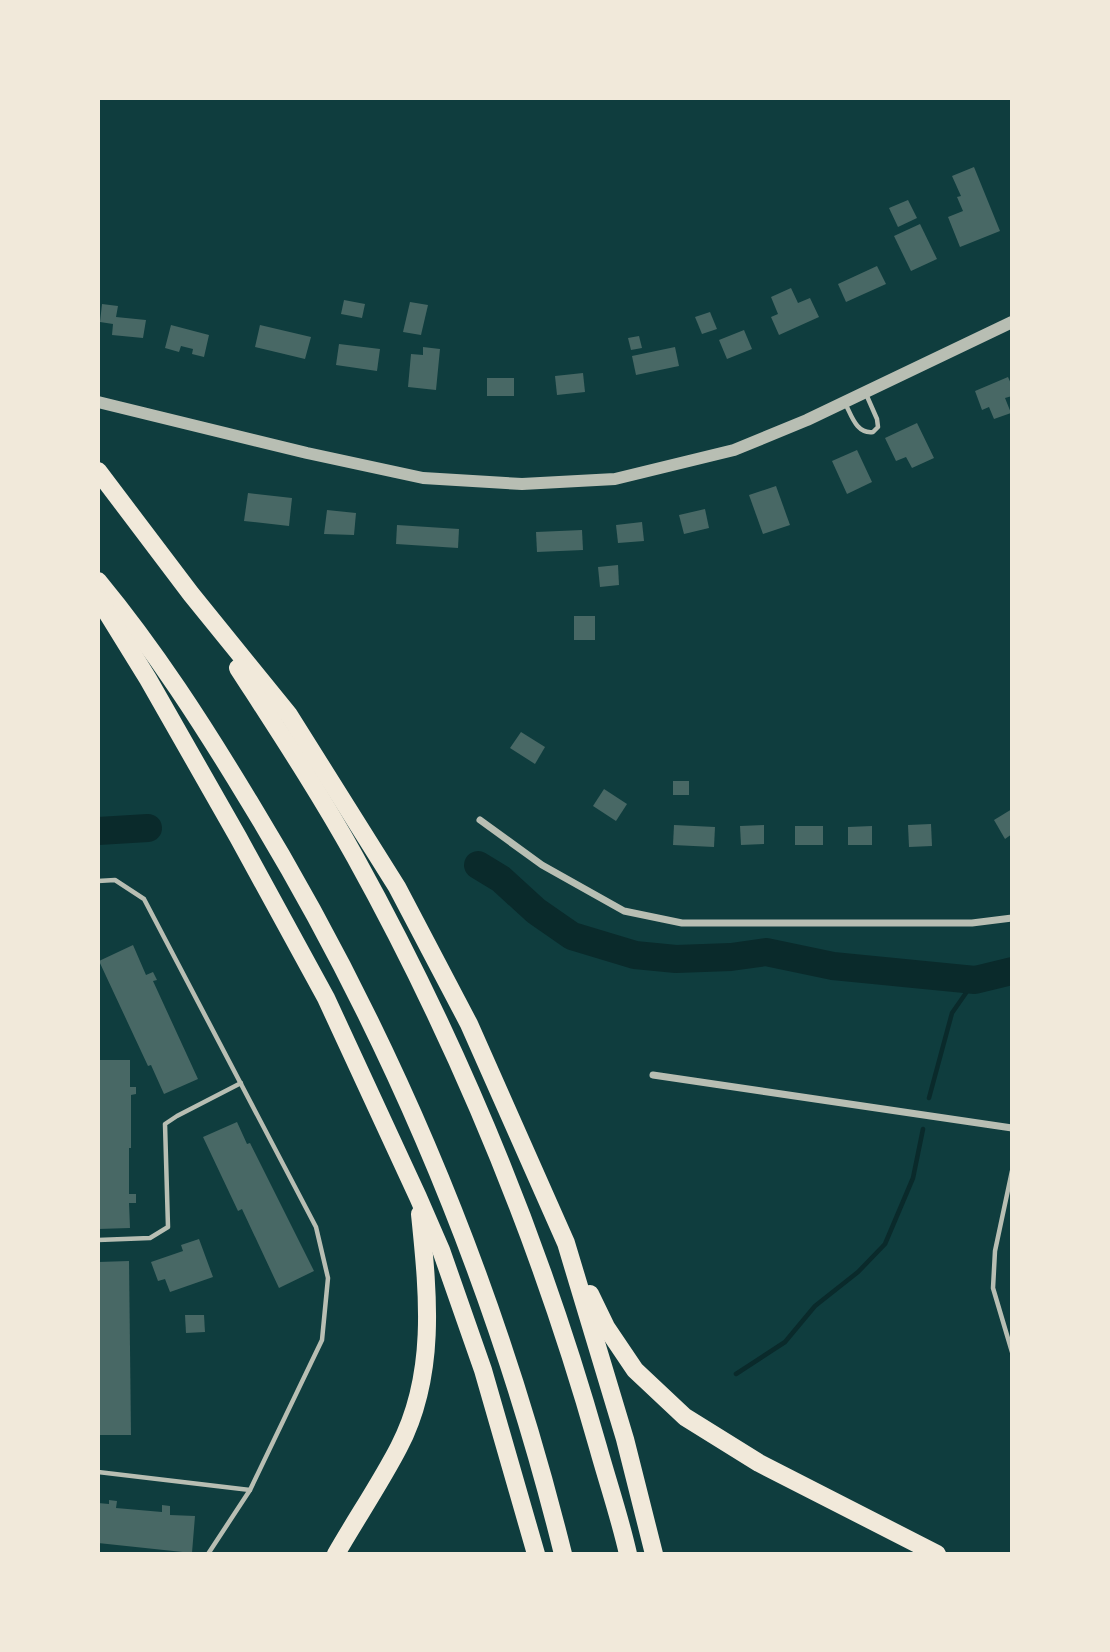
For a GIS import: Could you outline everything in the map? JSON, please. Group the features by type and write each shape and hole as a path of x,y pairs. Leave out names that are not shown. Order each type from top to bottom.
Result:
{"highway":[{"path":"100,474 191,594 289,715 397,887 469,1024 606,1327 635,1370 685,1417 759,1463 937,1554"},
{"path":"98,581 128,618 214,743 298,881 357,994 417,1122 466,1241 498,1329 542,1471 563,1554"},
{"path":"191,594 296,757 355,857 435,1012 485,1124 560,1319 628,1554"},
{"path":"98,598 148,679 326,998 418,1197 483,1370 536,1554"},
{"path":"336,1554 400,1446 417,1401 425,1366 428,1319 418,1197"},
{"path":"566,1243 625,1439 654,1554"}],"street":[{"path":"98,402 307,453 424,478 522,484 615,479 734,450 845,403 1012,322"},
{"path":"480,820 542,865 624,911 682,923 971,923 1012,918"},
{"path":"653,1076 1012,1128"}],"lane":[{"path":"845,403 858,427 867,433 873,432 878,427 877,419 866,393"},
{"path":"98,881 115,880 144,899 316,1227 328,1278 322,1340 250,1490 208,1554"},
{"path":"98,1240 150,1238 168,1227 165,1124 241,1083"},
{"path":"1012,1171 995,1251 993,1287 1012,1352"},
{"path":"98,1472 250,1490"}],"building":[{"path":"974,167 1000,231 960,247 948,217 963,211 957,197 961,196 952,176"},
{"path":"908,200 917,218 898,227 889,208"},
{"path":"920,224 937,259 911,271 894,236"},
{"path":"877,266 886,284 846,302 838,284"},
{"path":"791,288 798,303 810,298 819,317 779,335 771,317 778,314 771,297"},
{"path":"344,300 365,304 362,318 341,314"},
{"path":"410,302 428,305 421,335 403,332"},
{"path":"102,304 118,306 116,317 146,320 143,338 112,335 113,324 100,322"},
{"path":"710,312 717,329 702,334 695,317"},
{"path":"171,325 209,335 204,357 192,354 193,349 181,346 179,352 165,348"},
{"path":"260,325 311,337 305,359 255,347"},
{"path":"744,330 752,349 727,359 719,340"},
{"path":"639,336 642,348 631,350 628,338"},
{"path":"339,344 380,349 377,371 336,365"},
{"path":"423,347 440,349 436,390 408,387 411,354 423,355"},
{"path":"675,347 679,366 636,375 632,356"},
{"path":"583,373 585,392 557,395 555,376"},
{"path":"1008,377 1012,396 1005,398 1011,413 994,419 989,407 982,410 975,391"},
{"path":"487,378 514,378 514,396 487,396"},
{"path":"917,423 934,458 912,468 906,457 896,461 885,438"},
{"path":"857,450 872,482 847,494 832,461"},
{"path":"776,486 790,525 763,534 749,495"},
{"path":"248,493 292,498 289,526 244,521"},
{"path":"705,509 709,528 684,534 679,515"},
{"path":"327,510 356,513 354,535 324,534"},
{"path":"642,522 644,541 618,543 616,525"},
{"path":"397,525 459,529 458,548 396,544"},
{"path":"582,530 583,550 537,552 536,532"},
{"path":"618,565 619,585 600,587 598,567"},
{"path":"574,616 595,616 595,640 574,640"},
{"path":"521,732 545,747 535,764 510,748"},
{"path":"673,781 689,781 689,795 673,795"},
{"path":"604,789 627,804 616,821 593,806"},
{"path":"1012,809 1012,834 1005,839 994,820"},
{"path":"931,824 932,846 909,847 908,825"},
{"path":"674,825 715,827 714,847 673,845"},
{"path":"764,825 764,844 741,845 740,826"},
{"path":"795,826 823,826 823,845 795,845"},
{"path":"872,826 872,845 848,845 848,827"},
{"path":"133,945 146,975 153,972 157,980 153,981 198,1079 164,1094 99,961"},
{"path":"98,1060 130,1060 130,1087 136,1087 136,1094 131,1095 129,1194 136,1194 136,1203 129,1203 130,1228 98,1229"},
{"path":"237,1122 314,1271 279,1288 242,1209 238,1211 203,1137"},
{"path":"199,1239 213,1277 170,1292 165,1279 158,1281 151,1262 183,1251 181,1245"},
{"path":"129,1261 131,1435 98,1435 98,1262"},
{"path":"185,1315 204,1315 205,1332 186,1333"},
{"path":"109,1500 117,1501 116,1508 162,1512 162,1505 170,1506 170,1515 195,1516 192,1553 98,1543 98,1503 109,1504"}],"waterway":[{"path":"98,831 148,828"},
{"path":"478,865 501,879 536,911 572,936 635,955 676,959 731,957 766,952 833,966 975,980 1012,971"},
{"path":"929,1098 952,1013 975,980"},
{"path":"736,1374 785,1342 815,1306 858,1272 885,1244 913,1178 923,1129"}]}
